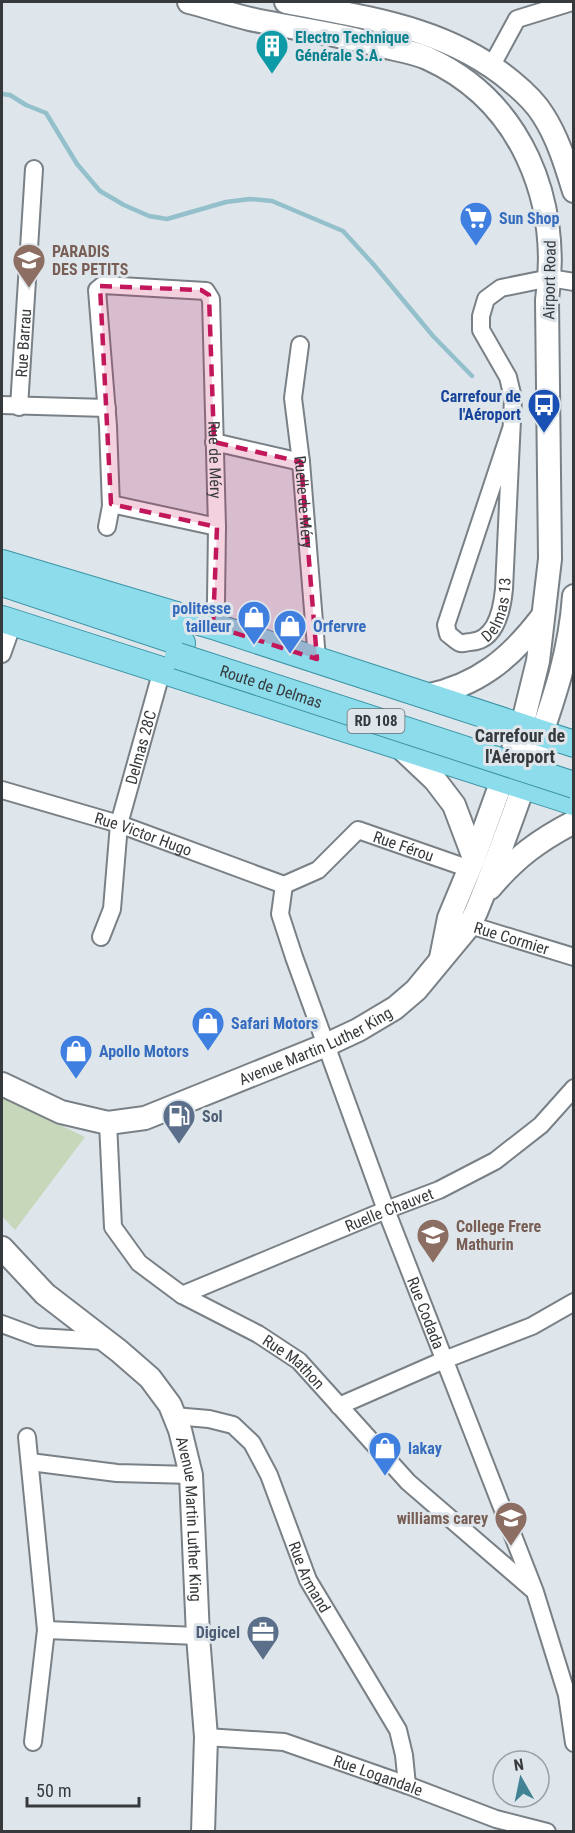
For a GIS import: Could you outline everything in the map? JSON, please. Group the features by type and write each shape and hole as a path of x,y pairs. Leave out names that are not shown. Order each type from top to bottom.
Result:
{"main road":[{"name":"Airport Road","path":"189,2 249,19 340,35 425,57 451,71 478,91 511,127 538,180 549,229 550,278 547,300 550,559 538,661 536,727"},
{"path":"286,2 411,28 468,51 492,64 523,91 543,114 562,152 573,191"},
{"path":"2,563 213,626 426,696 536,727 573,744"},
{"name":"Route de Delmas","path":"2,584 174,656 573,769"},
{"name":"Airport Road","path":"509,785 570,660 573,596"},
{"name":"Route de Delmas","path":"2,599 573,785"},
{"path":"426,696 451,690 479,677 524,641 542,617"},
{"path":"7,621 174,656 399,746 509,785 573,802"},
{"path":"399,746 435,780 454,805 472,864 469,913"},
{"path":"472,864 509,785"},
{"path":"469,913 509,785"},
{"name":"Avenue Martin Luther King","path":"2,1084 61,1112 108,1123 145,1118 326,1045 395,1008 416,990 441,958 469,913 503,872 527,850 573,822"},
{"name":"Avenue Martin Luther King","path":"2,1248 45,1294 150,1378 170,1405 180,1430 191,1475 198,1636 206,1737 203,1832"}],"street":[{"path":"492,64 517,19 572,2"},
{"name":"Rue Barrau","path":"19,407 34,170"},
{"path":"550,278 573,282"},
{"name":"Delmas 13","path":"511,429 446,625 448,634 460,643 479,642 488,637 493,630 503,602 513,398 508,377 481,330 481,316 486,299 501,288 550,278"},
{"name":"Rue de Méry","path":"107,408 98,288 103,285 201,290 209,295 217,527 216,601 213,626"},
{"name":"Ruelle de Méry","path":"300,345 293,398 301,462 317,659"},
{"path":"2,405 107,408 111,504 107,527"},
{"path":"214,442 301,462"},
{"path":"111,504 217,527"},
{"path":"2,654 7,621"},
{"name":"Delmas 28C","path":"100,937 112,909 118,824 174,656"},
{"name":"Rue Victor Hugo","path":"2,790 118,824 284,885"},
{"name":"Rue Férou","path":"284,885 318,870 358,830 472,864"},
{"name":"Rue Codada","path":"284,885 280,914 386,1210 535,1592 567,1695 573,1743"},
{"name":"Rue Cormier","path":"469,913 573,957"},
{"name":"Ruelle Chauvet","path":"182,1295 439,1190 495,1161 541,1125 573,1088"},
{"name":"Rue Mathon","path":"108,1123 113,1227 139,1263 182,1295 258,1334 299,1361 408,1482 535,1592"},
{"path":"339,1406 444,1360 532,1326 573,1302"},
{"path":"2,1324 37,1337 105,1341"},
{"name":"Rue Armand","path":"174,1416 209,1419 233,1425 252,1443 269,1475 308,1580 398,1730 404,1755 407,1785"},
{"path":"27,1437 46,1630 33,1742"},
{"path":"30,1462 117,1473 191,1475"},
{"path":"46,1630 198,1636"},
{"name":"Rue Logandale","path":"206,1737 284,1742 496,1819 547,1832"}],"highlighted area":[{"path":"100,286 201,290 209,295 214,442 301,462 317,659 213,626 217,527 111,504"}],"green space":[{"path":"2,1097 85,1137 15,1230 2,1216"}],"waterway":[{"path":"2,94 10,95 46,113 77,164 100,191 149,216 167,219 226,202 250,199 272,201 343,231 433,336 472,376"}],"place":[{"name":"Electro Technique Générale S.A.","path":"272,75"},
{"name":"Sun Shop","path":"476,247"},
{"name":"PARADIS DES PETITS","path":"29,289"},
{"name":"Carrefour de l'Aéroport","path":"544,434"},
{"name":"politesse tailleur","path":"254,646"},
{"name":"Orfervre","path":"290,655"},
{"name":"Safari Motors","path":"208,1052"},
{"name":"Apollo Motors","path":"76,1080"},
{"name":"Sol","path":"179,1145"},
{"name":"College Frere Mathurin","path":"433,1264"},
{"name":"lakay","path":"385,1477"},
{"name":"williams carey","path":"511,1547"},
{"name":"Digicel","path":"263,1661"}],"district":[{"name":"Carrefour de l'Aéroport","path":"520,746"}]}
